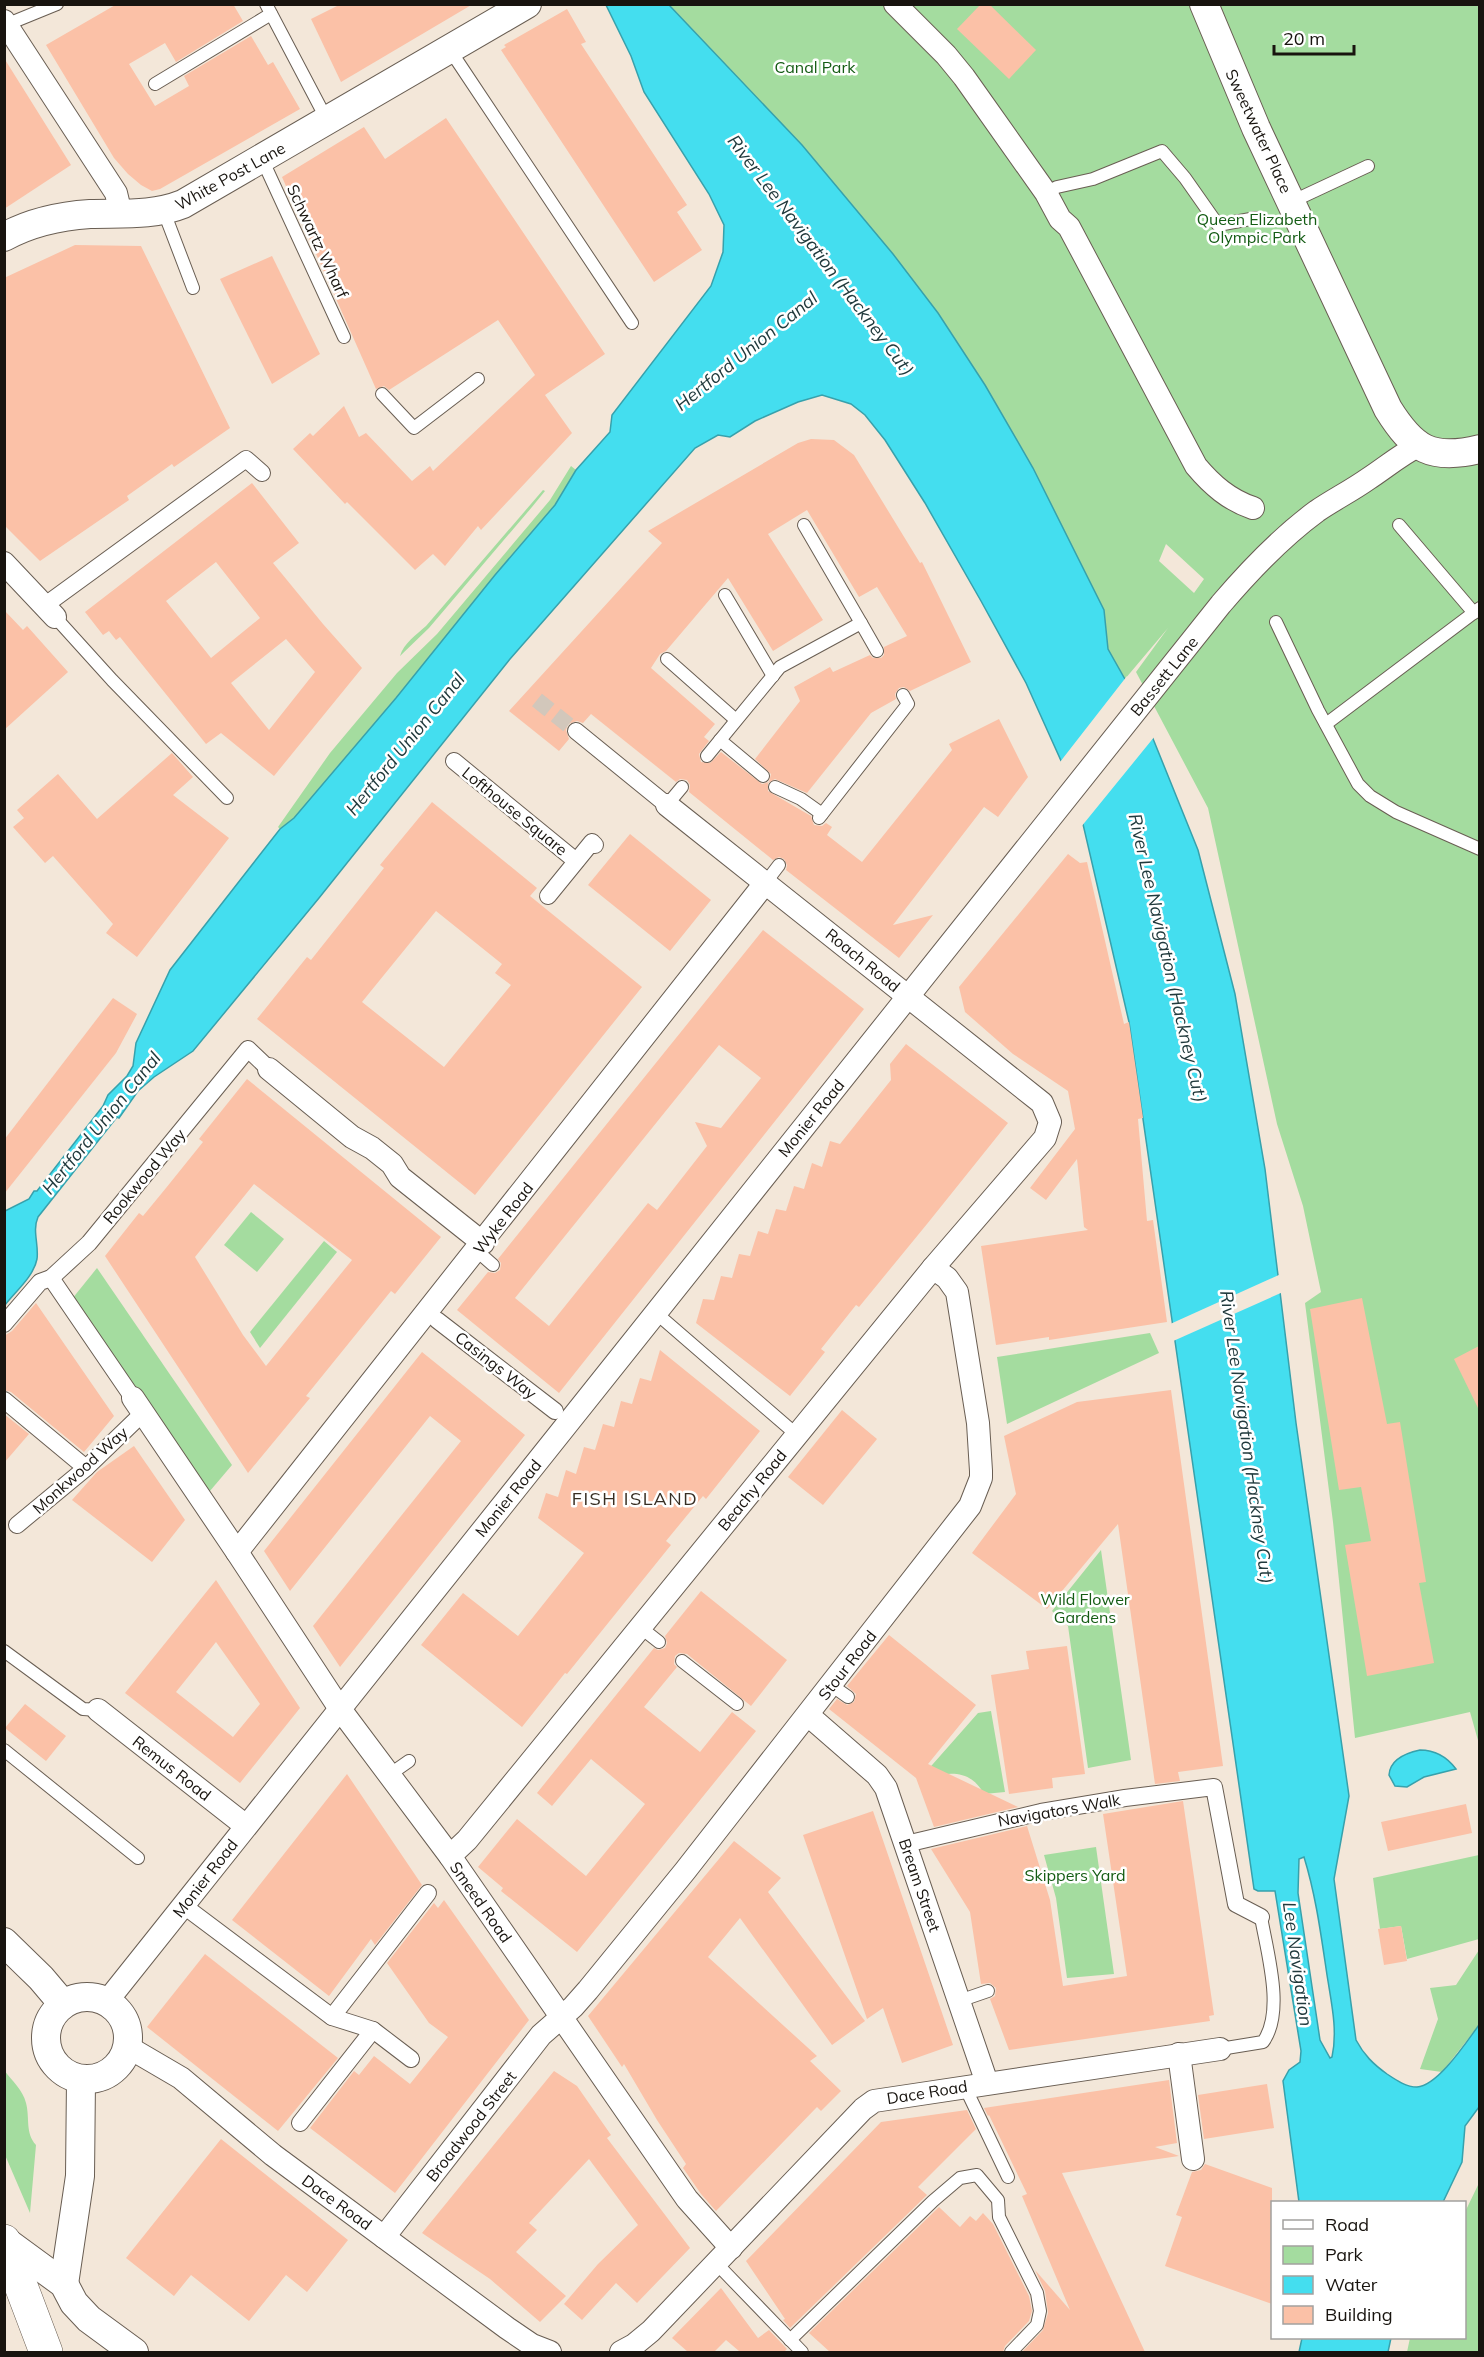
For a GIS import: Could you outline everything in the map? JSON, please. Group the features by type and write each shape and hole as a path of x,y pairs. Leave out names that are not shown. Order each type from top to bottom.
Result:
{"highway":[{"path":"4,2241 46,2352"}],"street":[{"name":"White Post Lane","path":"4,237 25,227 51,219 88,214 164,212 183,204 527,4"},
{"path":"895,4 946,54 1046,193 1060,219 1069,227 1196,466 1209,482 1225,495 1253,508"},
{"name":"Sweetwater Place","path":"1204,4 1256,128 1383,399 1401,429 1418,446"},
{"path":"6,23 116,193 121,214"},
{"path":"1418,446 1445,454 1479,449"},
{"name":"Bassett Lane","path":"909,997 1243,578 1277,543 1317,511 1403,453 1418,446"},
{"path":"4,563 49,611 246,459 262,473"},
{"path":"576,731 667,805"},
{"name":"Lofthouse Square","path":"454,761 576,861"},
{"name":"Roach Road","path":"667,805 773,874 909,997 1042,1103 1050,1122"},
{"name":"Lofthouse Square","path":"548,896 592,842 595,845"},
{"name":"Wyke Road","path":"237,1552 484,1253 773,874"},
{"name":"Monier Road","path":"108,2000 340,1709 663,1320 909,997"},
{"name":"Rookwood Way","path":"51,1278 88,1243 248,1049 352,1137 367,1143 392,1164 400,1177 484,1253"},
{"name":"Beachy Road","path":"450,1856 467,1840 933,1268 1045,1138 1050,1122"},
{"name":"Stour Road","path":"561,2018 588,1990 656,1908 808,1715 839,1691 970,1506 981,1478 978,1423 957,1292 947,1278 933,1268"},
{"path":"4,1324 40,1282 51,1278 237,1552"},
{"name":"Casings Way","path":"437,1320 555,1411"},
{"path":"4,1400 86,1467"},
{"name":"Monkwood Way","path":"17,1525 86,1467 137,1406"},
{"name":"Smeed Road","path":"237,1552 340,1709 450,1856 687,2199 723,2255"},
{"name":"Remus Road","path":"98,1710 246,1826"},
{"name":"Bream Street","path":"808,1715 877,1775 886,1788 959,2001 976,2085"},
{"name":"Navigators Walk","path":"906,1844 1041,1812 1125,1798 1214,1787 1236,1904 1261,1917"},
{"path":"332,2018 428,1893"},
{"path":"184,1906 332,2018 373,2030 411,2059"},
{"path":"4,1942 41,1978 63,2004"},
{"path":"85,1996 108,2000 124,2019 129,2033 128,2047 122,2061 106,2075 81,2080 63,2071 48,2053 45,2039 48,2025 52,2015 63,2004 85,1996"},
{"name":"Broadwood Street","path":"384,2237 541,2035 561,2018"},
{"path":"300,2123 373,2030"},
{"name":"Dace Road","path":"128,2047 181,2079 273,2155 507,2328 532,2345 550,2352"},
{"name":"Dace Road","path":"621,2352 651,2331 863,2109 874,2101 1220,2049"},
{"path":"1179,2055 1193,2159"},
{"path":"64,2284 80,2176 81,2080"},
{"path":"4,2241 64,2284 74,2303 89,2319 134,2352"}],"lane":[{"path":"6,23 57,4"},
{"path":"155,84 269,8 316,104 327,121"},
{"path":"450,50 632,323"},
{"path":"1046,193 1057,187 1093,179 1162,151 1185,178 1218,225 1256,218"},
{"name":"Schwartz Wharf","path":"262,159 344,337"},
{"path":"1291,202 1368,165"},
{"path":"164,212 193,288"},
{"path":"382,394 414,428 478,379"},
{"path":"804,525 877,651"},
{"path":"1326,724 1477,611 1400,525"},
{"path":"725,595 773,676"},
{"path":"49,611 227,798"},
{"path":"1275,622 1358,784 1370,796 1396,812 1479,849"},
{"path":"707,756 780,667 861,623"},
{"path":"667,658 736,720"},
{"path":"775,787 801,799 821,816 908,704 903,695"},
{"path":"720,740 763,776"},
{"path":"667,805 682,787"},
{"path":"663,1320 797,1435"},
{"path":"640,1628 659,1642"},
{"path":"4,1652 83,1709 98,1710"},
{"path":"682,1660 737,1704"},
{"path":"4,1750 138,1858"},
{"path":"389,1775 409,1761"},
{"name":"Dace Road","path":"1220,2049 1263,2042 1269,2034 1274,2008 1261,1917"},
{"path":"959,2001 988,1990"},
{"path":"976,2085 1008,2177"},
{"path":"790,2340 933,2201 960,2178 977,2175 998,2200 999,2217 1037,2293 1040,2311 1037,2325 1011,2352"},
{"path":"723,2255 802,2352"}],"green space":[{"name":"Queen Elizabeth Olympic Park","path":"669,5 1479,5 1479,1744 1470,1712 1355,1738 1333,1522 1305,1303 1321,1292 1303,1206 1277,1124 1208,808 1136,672 1168,628 1125,679 1108,649 1104,610 1033,468 985,385 938,313 802,145","holes":["1166,544 1204,579 1194,593 1159,561"]},
{"path":"571,466 576,470 555,505 396,698 294,818 280,829 278,827 330,753 397,673 437,634 550,500"},
{"path":"543,490 545,491 532,507 429,628 400,656 407,643 426,626"},
{"path":"251,1212 284,1239 257,1272 224,1245"},
{"path":"324,1241 337,1252 260,1348 250,1332"},
{"path":"97,1268 232,1465 204,1498 72,1299"},
{"path":"1150,1333 1159,1353 1007,1424 997,1357"},
{"name":"Wild Flower Gardens","path":"1101,1550 1131,1760 1088,1768 1068,1626 1052,1611"},
{"path":"991,1711 1005,1792 984,1794 979,1786 968,1777 954,1774 931,1776 925,1773 978,1713"},
{"name":"Skippers Yard","path":"1096,1847 1114,1974 1067,1978 1056,1898 1044,1855"},
{"path":"1479,1855 1479,1939 1407,1959 1401,1926 1380,1929 1373,1878"},
{"path":"1479,1950 1479,2025 1442,2072 1420,2069 1438,2019 1430,1988 1456,1985"},
{"path":"4,2070 25,2098 30,2135 36,2145 30,2213 5,2155"},
{"path":"1479,2183 1479,2352 1407,2352 1410,2339 1466,2339 1466,2210"}],"water":[{"path":"606,5 669,5 802,145 893,254 938,313 985,385 1033,468 1104,610 1108,649 1139,704 1198,850 1235,994 1265,1169 1296,1423 1349,1796 1334,1879 1356,2040 1366,2055 1382,2070 1401,2083 1417,2087 1425,2085 1443,2071 1479,2025 1479,2107 1465,2126 1462,2162 1443,2201 1299,2201 1283,2081 1289,2070 1300,2062 1301,2051 1275,1891 1254,1889 1129,1022 1076,794 1026,683 925,503 885,440 865,415 851,404 822,395 798,402 755,421 730,437 718,435 695,448 510,659 193,1051 154,1077 138,1091 119,1118 117,1117 38,1217 35,1265 28,1278 5,1305 5,1211 29,1199 34,1191 37,1191 103,1106 108,1095 127,1076 133,1066 136,1043 170,970 280,829 294,818 396,698 555,505 576,470 610,432 612,415 711,286 723,252 724,225 709,194 644,92 631,56","holes":["1304,1857 1318,1916 1333,2016 1334,2047 1330,2058 1320,2040 1298,1893 1299,1859"]},
{"path":"1420,1750 1441,1755 1456,1769 1424,1777 1407,1787 1395,1786 1389,1775 1392,1765 1404,1755"},
{"path":"1302,2339 1391,2339 1388,2352 1299,2352"}],"pier":[{"path":"1127,676 1142,703 1155,736 1081,827 1073,795 1060,762"},
{"path":"1281,1274 1283,1292 1171,1342 1168,1325"}],"building":[{"path":"117,4 233,4 243,21 176,62 165,43 129,64 155,106 189,86 184,76 251,36 268,65 273,62 300,109 160,189 152,191 141,185 114,158 46,45"},
{"path":"341,4 473,4 341,82 311,19"},
{"path":"981,4 989,4 1036,50 1009,79 957,29"},
{"path":"567,9 586,42 581,44 687,205 677,212 702,250 654,282 501,50 506,47 504,45"},
{"path":"4,58 71,165 4,209"},
{"path":"446,118 605,354 545,395 572,433 481,530 478,526 445,566 433,554 415,570 347,502 345,504 293,449 310,433 313,436 344,406 359,437 366,433 412,481 430,466 433,471 535,375 498,320 389,390 384,386 376,389 282,177 364,127 385,159"},
{"path":"75,245 141,246 230,428 174,467 172,464 127,496 129,500 40,561 4,525 4,278"},
{"path":"272,256 320,354 272,384 220,279"},
{"path":"811,439 834,440 854,455 920,563 922,562 971,662 910,691 904,687 899,688 895,694 896,699 871,713 807,793 775,779 768,783 768,791 811,816 814,825 822,826 826,823 832,827 827,835 862,862 952,750 949,744 999,719 1028,777 998,817 984,807 893,925 933,915 899,958 786,870 787,865 784,859 779,857 773,860 689,792 690,785 687,780 680,779 676,782 591,714 583,723 577,721 568,724 566,730 569,739 559,751 509,711 662,543 648,531 798,443","holes":["807,510 859,597 877,587 907,636 884,647 884,655 881,658 873,658 870,655 833,672 830,667 794,687 800,701 755,759 771,774 769,782 762,784 721,752 710,763 701,762 699,754 709,741 704,737 715,724 651,668 660,654 666,651 728,578 773,651 823,620 768,534"]},
{"path":"252,483 299,543 273,563 362,668 274,776 221,733 206,744 120,637 116,640 109,631 103,635 85,612","holes":["216,562 260,618 211,658 166,601","286,639 315,672 269,730 231,683"]},
{"path":"4,610 23,630 27,626 68,672 4,730"},
{"path":"172,753 193,777 173,795 229,838 137,957 106,933 113,924 53,856 45,863 13,827 24,818 17,810 58,774 97,819"},
{"path":"432,802 537,888 530,896 642,987 475,1195 257,1019 307,957 311,960 384,868 380,865","holes":["436,911 502,964 495,973 511,985 444,1067 362,1002"]},
{"path":"630,834 711,900 670,951 588,885"},
{"path":"1068,854 1080,863 1087,862 1124,1024 1129,1022 1143,1118 1138,1119 1147,1221 1153,1220 1167,1322 1049,1340 1049,1337 996,1345 981,1246 1088,1230 1084,1227 1077,1159 1046,1200 1030,1188 1075,1129 1068,1091 1013,1054 965,1012 959,987"},
{"path":"763,930 864,1009 559,1393 457,1310 488,1272 495,1273 500,1270 501,1263 498,1259","holes":["719,1045 761,1078 721,1128 695,1122 707,1146 657,1210 648,1203 549,1326 515,1298"]},
{"path":"113,998 137,1014 116,1053 4,1194 4,1140"},
{"path":"906,1044 1008,1123 859,1307 856,1305 821,1349 825,1352 790,1396 696,1323 703,1299 714,1300 721,1276 732,1278 739,1254 750,1256 758,1231 768,1234 776,1209 786,1211 794,1186 804,1189 812,1163 822,1167 830,1141 840,1144 891,1080 890,1064"},
{"path":"247,1079 441,1237 395,1294 391,1291 306,1396 310,1398 248,1473 105,1256 139,1213 143,1216 203,1142 199,1139","holes":["254,1184 352,1260 266,1366 243,1335 195,1257"]},
{"path":"1362,1298 1387,1424 1400,1422 1426,1582 1419,1583 1434,1663 1367,1676 1345,1545 1371,1541 1361,1487 1339,1490 1310,1309"},
{"path":"36,1303 114,1416 84,1452 11,1392 4,1390 4,1336 12,1331"},
{"path":"1479,1346 1479,1410 1454,1359"},
{"path":"660,1350 760,1431 706,1499 703,1496 666,1541 671,1545 522,1727 421,1645 463,1593 518,1636 584,1553 538,1518 546,1493 558,1497 566,1470 576,1474 584,1447 595,1450 603,1424 614,1427 621,1401 632,1404 640,1378 651,1381"},
{"path":"422,1352 525,1435 340,1667 313,1626 461,1441 430,1416 290,1591 264,1551"},
{"path":"1171,1390 1223,1766 1178,1772 1180,1781 1155,1784 1118,1524 1047,1609 972,1553 1016,1494 1004,1436 1077,1402"},
{"path":"842,1410 877,1439 823,1505 788,1477"},
{"path":"4,1414 29,1434 4,1463"},
{"path":"134,1446 185,1520 152,1562 72,1500 97,1472"},
{"path":"216,1580 300,1708 240,1783 125,1693","holes":["216,1642 260,1704 233,1737 176,1692"]},
{"path":"701,1591 787,1660 751,1706 687,1654 679,1653 675,1656 674,1664 677,1667 644,1707 700,1752 732,1712 756,1731 577,1952 501,1891 503,1888 478,1867 517,1819 586,1876 645,1804 591,1759 552,1806 537,1793 654,1648 658,1650 665,1648 667,1643 665,1636"},
{"path":"889,1635 976,1705 928,1764 1018,1807 934,1827 916,1778 829,1709 837,1699 847,1705 854,1702 856,1694 847,1686"},
{"path":"1067,1646 1085,1774 1052,1778 1053,1788 1009,1794 991,1675 1029,1669 1026,1651"},
{"path":"25,1704 66,1736 46,1761 5,1728"},
{"path":"347,1774 422,1885 375,1945 371,1939 329,1996 232,1920"},
{"path":"1183,1801 1214,2015 1209,2016 1210,2021 1009,2050 990,1999 995,1996 996,1988 990,1983 981,1984 970,1912 931,1849 1027,1826 1050,1900 1063,1986 1127,1976 1103,1814"},
{"path":"1466,1804 1472,1833 1388,1851 1381,1822"},
{"path":"873,1811 953,2045 902,2063 883,2008 867,2019 803,1835"},
{"path":"734,1841 781,1878 768,1892 865,2021 832,2045 740,1918 708,1957 817,2056 810,2061 841,2091 821,2111 817,2107 716,2211 683,2168 686,2164 624,2064 622,2067 588,2016"},
{"path":"444,1900 529,2020 395,2193 310,2128 354,2071 359,2075 374,2056 410,2084 448,2037 429,2023 387,1963 434,1903 438,1908"},
{"path":"1401,1926 1407,1961 1384,1965 1378,1929"},
{"path":"205,1954 338,2058 278,2131 147,2027"},
{"path":"554,2071 577,2086 611,2135 607,2138 690,2248 637,2303 616,2283 582,2320 564,2304 598,2264 638,2225 589,2159 529,2223 537,2230 516,2252 566,2296 540,2322 490,2279 422,2233"},
{"path":"1169,2080 1177,2143 1155,2147 1179,2156 1062,2173 1145,2352 1022,2352 1043,2330 1048,2313 1045,2291 1035,2270 1070,2310 1022,2196 1027,2194 984,2108"},
{"path":"1267,2084 1274,2128 1204,2139 1198,2095"},
{"path":"967,2110 976,2129 918,2187 927,2195 790,2328 746,2261 881,2122"},
{"path":"221,2139 348,2240 307,2292 286,2275 249,2321 191,2275 174,2296 126,2258"},
{"path":"1205,2164 1272,2188 1271,2304 1165,2266 1182,2217 1176,2215 1192,2172 1201,2170"},
{"path":"939,2207 960,2227 970,2216 976,2221 983,2213 993,2224 1029,2296 1032,2311 1029,2321 1005,2346 1003,2352 830,2352 809,2333"},
{"path":"721,2288 758,2338 769,2330 787,2349 784,2352 737,2352 739,2351 726,2340 714,2352 688,2352 672,2338"}],"tunnel":[{"path":"537,700 576,731"}],"district":[{"name":"FISH ISLAND","path":"635,1498"}],"park label":[{"name":"Canal Park","path":"815,67"}],"water label":[{"name":"River Lee Navigation (Hackney Cut)","path":"821,255"},
{"name":"Hertford Union Canal","path":"746,351"},
{"name":"Hertford Union Canal","path":"405,744"},
{"name":"River Lee Navigation (Hackney Cut)","path":"1168,958"},
{"name":"Hertford Union Canal","path":"101,1123"},
{"name":"River Lee Navigation (Hackney Cut)","path":"1247,1437"},
{"name":"Lee Navigation","path":"1298,1964"}]}
